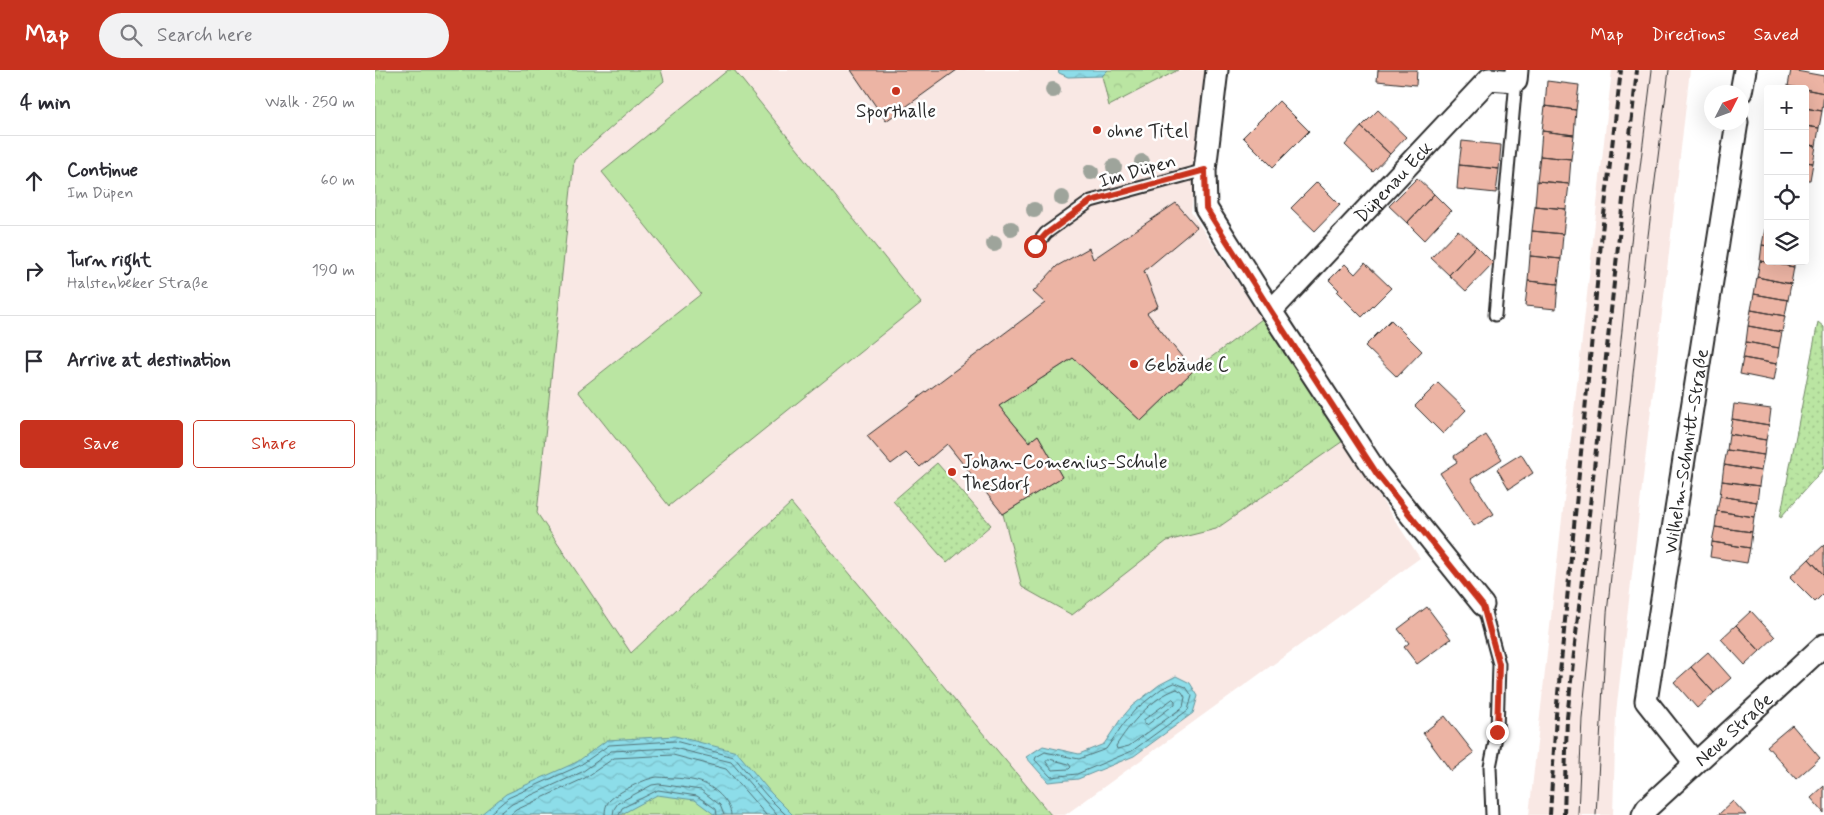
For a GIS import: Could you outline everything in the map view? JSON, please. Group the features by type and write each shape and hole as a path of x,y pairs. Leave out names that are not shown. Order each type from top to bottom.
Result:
{"street":[{"path":"1217,70 1205,170 1206,208 1377,474 1483,606"},
{"path":"1742,85 1745,70"},
{"name":"Düpenau Eck","path":"1271,311 1489,79 1517,76"},
{"name":"Wilhelm-Schmitt-Straße","path":"1695,763 1646,702 1736,130"},
{"name":"Neue Straße","path":"1643,815 1647,808 1824,645"}],"lane":[{"path":"1495,315 1517,76"},
{"name":"Im Düpen","path":"1035,246 1046,234 1091,201 1205,170"},
{"path":"1483,606 1499,664 1497,732 1490,767 1492,815"}],"shaded area":[{"name":"Johan-Comenius-Schule Thesdorf","path":"661,70 1209,70 1191,212 1420,558 1065,815 1051,815 791,503 631,653 537,513 574,160 664,81"},
{"path":"1612,70 1690,70 1616,713 1613,815 1529,815"}],"green space":[{"path":"375,70 661,70 664,81 574,160 537,513 631,653 791,503 1051,815 375,815"},
{"path":"728,70 734,70 921,303 669,506 578,391 701,294 602,172"},
{"path":"1108,70 1178,70 1109,106 1102,76"},
{"path":"1262,319 1343,441 1216,529 1167,541 1072,615 1022,587 1003,514 1062,477 1038,435 1029,442 999,406 1073,358 1141,421 1193,371"},
{"path":"1818,322 1824,327 1824,468 1780,518"},
{"path":"937,463 991,525 947,563 893,501"}],"water":[{"path":"1058,70 1108,70 1102,76 1068,77 1059,73"},
{"path":"1176,676 1190,683 1198,696 1193,713 1134,756 1078,779 1048,782 1026,757 1043,746 1079,754 1104,744 1132,706 1159,685"},
{"path":"675,736 737,752 771,793 793,815 715,815 695,800 657,795 620,815 480,815 506,794 577,762 607,740"}],"building":[{"name":"Sporthalle","path":"851,70 957,70 886,121"},
{"path":"1378,70 1417,70 1416,85 1377,81"},
{"path":"1791,70 1824,76 1824,93 1809,90 1809,85 1788,85"},
{"path":"1547,81 1579,85 1576,110 1545,106"},
{"path":"1809,90 1824,93 1822,111 1809,109"},
{"path":"1279,101 1309,131 1273,167 1243,137"},
{"path":"1545,106 1576,110 1574,135 1542,131"},
{"path":"1809,109 1822,111 1819,128 1809,127"},
{"path":"1378,110 1406,137 1390,154 1361,127"},
{"path":"1361,127 1390,154 1373,172 1345,145"},
{"path":"1809,127 1819,128 1816,146 1809,145"},
{"path":"1542,131 1574,135 1571,159 1540,156"},
{"path":"1462,141 1501,145 1499,169 1459,165"},
{"path":"1809,145 1816,146 1813,163 1809,162"},
{"path":"1540,156 1571,159 1569,184 1537,181"},
{"path":"1809,162 1813,163 1809,180"},
{"path":"1459,165 1499,169 1496,193 1457,189"},
{"path":"1417,178 1434,194 1407,223 1389,206"},
{"path":"1537,181 1569,184 1566,209 1535,206"},
{"path":"1317,182 1340,205 1315,231 1291,208"},
{"path":"1434,194 1451,211 1424,240 1407,223"},
{"name":"Gebäude C","path":"1176,203 1197,227 1144,271 1158,306 1147,313 1193,371 1141,421 1073,358 999,406 1029,442 1038,435 1062,477 1003,514 947,444 920,467 906,453 891,464 867,436 1045,303 1033,292 1057,266 1089,248 1093,259"},
{"path":"1535,206 1566,209 1563,234 1532,231"},
{"path":"1458,230 1476,246 1449,275 1431,258"},
{"path":"1532,231 1563,234 1561,259 1530,256"},
{"path":"1762,245 1764,245 1764,262 1760,261"},
{"path":"1476,246 1493,263 1466,291 1449,275"},
{"path":"1530,256 1561,259 1558,284 1528,281"},
{"path":"1760,261 1764,262 1764,265 1794,267 1791,284 1757,277"},
{"path":"1365,263 1391,288 1362,317 1337,292 1339,290 1329,280 1345,264 1355,274"},
{"path":"1757,277 1791,284 1788,300 1754,294"},
{"path":"1528,281 1558,284 1556,309 1525,306"},
{"path":"1754,294 1788,300 1785,316 1751,310"},
{"path":"1751,310 1785,316 1782,332 1748,326"},
{"path":"1391,320 1422,351 1397,377 1365,346"},
{"path":"1748,326 1782,332 1779,348 1746,342"},
{"path":"1746,342 1779,348 1777,364 1743,358"},
{"path":"1743,358 1777,364 1774,381 1740,374"},
{"path":"1438,383 1466,410 1443,434 1415,406"},
{"path":"1734,404 1771,409 1769,425 1732,419"},
{"path":"1732,419 1769,425 1766,440 1729,434"},
{"path":"1729,434 1766,440 1764,455 1727,450"},
{"path":"1486,435 1502,459 1471,479 1494,514 1474,526 1440,473 1457,462 1454,456"},
{"path":"1727,450 1764,455 1761,471 1724,465"},
{"path":"1521,454 1533,473 1509,489 1497,469"},
{"path":"1724,465 1761,471 1759,486 1722,481"},
{"path":"1722,481 1759,486 1757,502 1720,496"},
{"path":"1720,496 1757,502 1754,517 1717,511"},
{"path":"1717,511 1754,517 1752,532 1715,527"},
{"path":"1715,527 1752,532 1750,548 1712,542"},
{"path":"1712,542 1750,548 1747,563 1710,557"},
{"path":"1824,545 1824,575 1809,559"},
{"path":"1809,559 1824,575 1824,593 1815,602 1790,577"},
{"path":"1427,607 1451,639 1417,664 1404,647 1409,643 1398,629"},
{"path":"1751,611 1775,637 1760,651 1736,625"},
{"path":"1736,625 1760,651 1745,665 1721,639"},
{"path":"1708,652 1731,678 1714,693 1691,667"},
{"path":"1691,667 1714,693 1697,708 1674,682"},
{"path":"1445,716 1474,753 1451,771 1423,733"},
{"path":"1792,725 1820,758 1796,779 1767,746"},
{"path":"1824,786 1824,813 1811,798"},
{"path":"1733,801 1746,815 1718,815"}],"tram line":[{"path":"1578,815 1582,718 1632,233 1652,70"},
{"path":"1596,815 1607,613 1648,236 1669,70"}],"railway":[{"path":"1550,815 1556,715 1602,232 1621,70"},
{"path":"1564,815 1567,718 1637,70"}],"place":[{"name":"Sporthalle","path":"896,91"},
{"name":"ohne Titel","path":"1097,130"},
{"name":"Gebäude C","path":"1134,364"},
{"name":"Johan-Comenius-Schule Thesdorf","path":"952,472"}],"route":[{"path":"1035,246 1046,234 1091,201 1205,170 1206,208 1271,311 1377,474 1483,606 1499,664 1497,732"}]}
